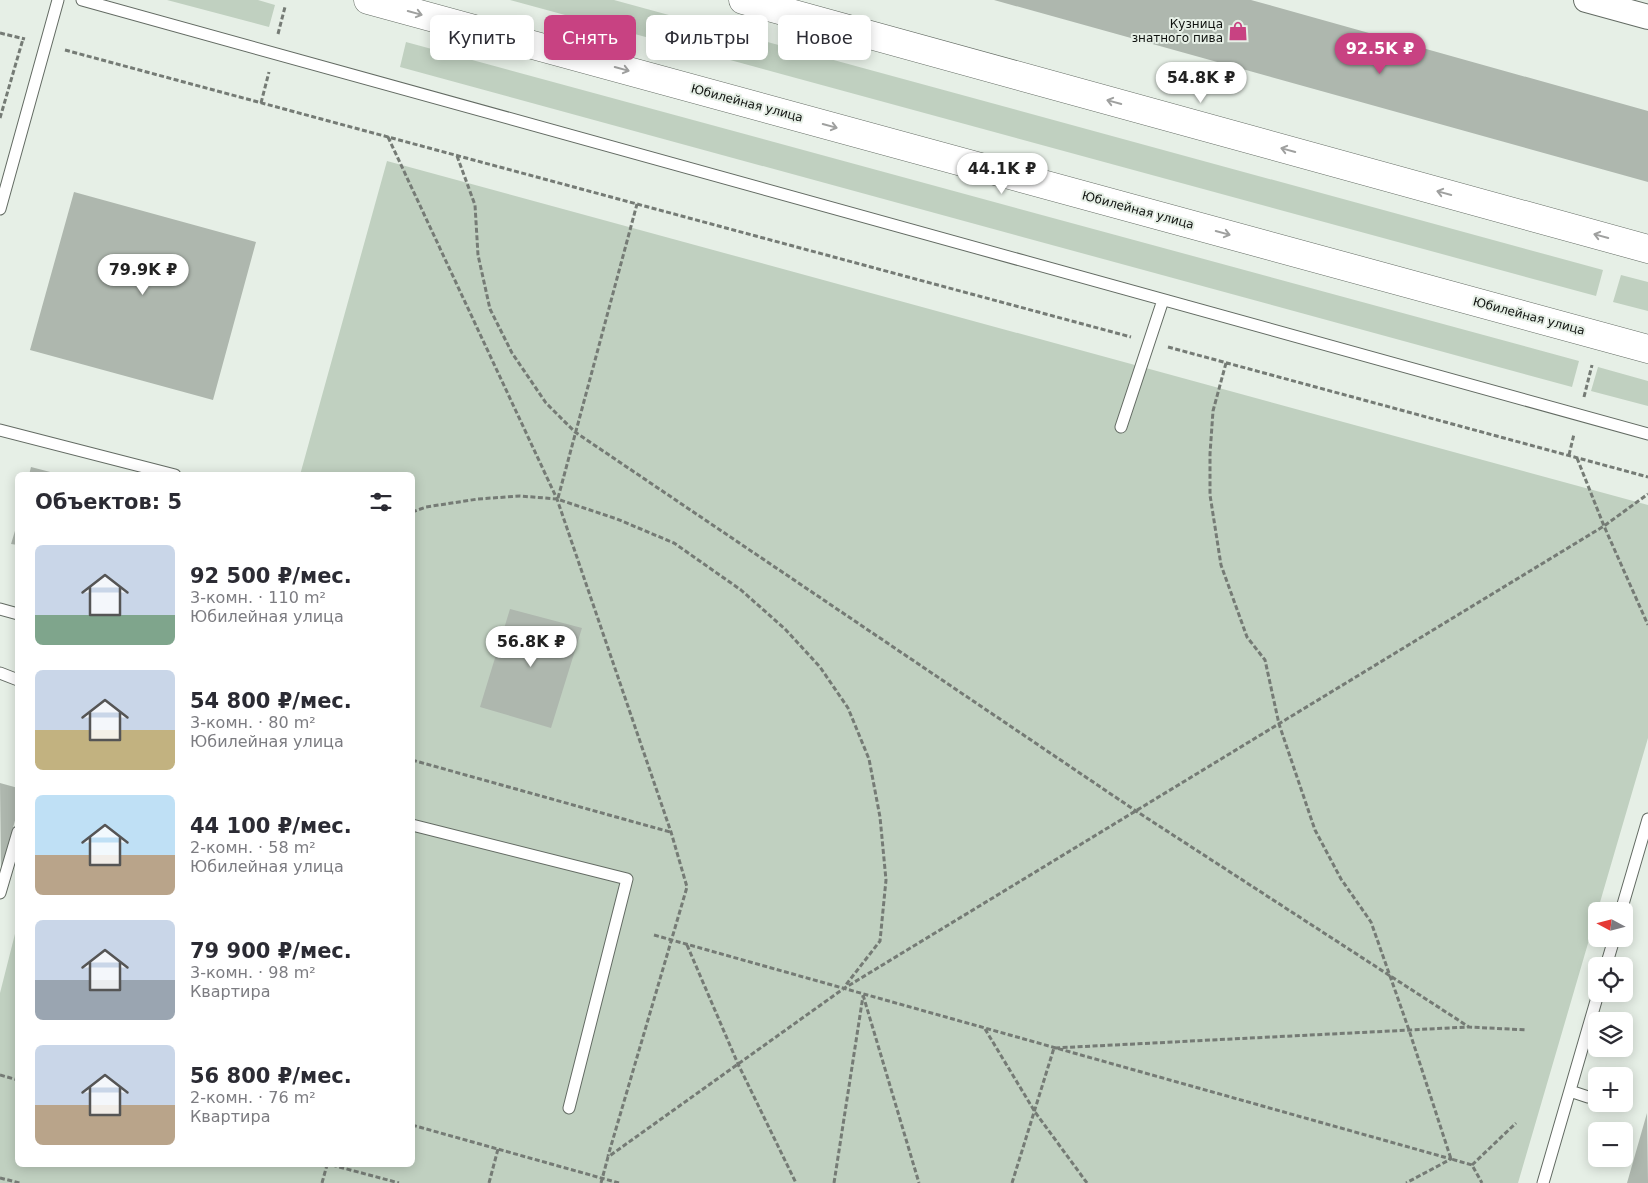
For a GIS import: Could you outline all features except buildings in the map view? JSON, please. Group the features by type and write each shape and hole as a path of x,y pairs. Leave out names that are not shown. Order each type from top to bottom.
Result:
{"main road":[{"name":"Юбилейная улица","path":"368,0 1648,349"},
{"path":"743,0 1648,249"}],"street":[{"path":"1586,0 1648,17"}],"lane":[{"path":"0,209 58,0"},
{"path":"82,0 1648,434"},
{"path":"1121,428 1163,300"},
{"path":"0,430 163,472"},
{"path":"0,609 15,613"},
{"path":"0,673 15,679"},
{"path":"1625,902 1648,819"},
{"path":"415,826 627,879 569,1108"},
{"path":"0,893 15,842"},
{"path":"1543,1183 1596,1002"},
{"path":"1570,1091 1588,1097"}],"path":[{"path":"0,33 1648,477"},
{"path":"0,118 23,39"},
{"path":"388,137 557,499 671,832 687,887 601,1183"},
{"path":"457,156 475,205 478,255 490,309 512,353 541,396 575,432 1136,811 1469,1027"},
{"path":"557,499 637,204"},
{"path":"1226,363 1212,411 1210,495 1221,565 1247,637 1265,660 1279,724 1315,830 1341,879 1371,922 1451,1159"},
{"path":"1576,457 1648,625"},
{"path":"608,1157 843,989 1604,526 1648,494"},
{"path":"415,511 478,499 520,496 557,499 617,519 674,543 741,590 785,629 820,667 848,708 869,759 880,817 886,880 880,941 843,989"},
{"path":"415,761 671,832"},
{"path":"654,935 1472,1165 1482,1183"},
{"path":"687,945 738,1064 796,1183"},
{"path":"834,1183 863,994"},
{"path":"863,994 919,1183"},
{"path":"1054,1048 1469,1027 1527,1030"},
{"path":"984,1028 1034,1112 1086,1183"},
{"path":"1012,1183 1054,1048"},
{"path":"0,1075 15,1079"},
{"path":"1472,1165 1516,1123"},
{"path":"415,1126 619,1183"},
{"path":"488,1183 498,1149"},
{"path":"1406,1183 1451,1159"},
{"path":"322,1183 326,1167"},
{"path":"339,1167 399,1183"},
{"path":"0,1178 20,1183"}],"green space":[{"path":"167,0 258,0 275,5 269,27"},
{"path":"510,0 614,0 669,15 646,15 646,37 636,34 636,15 565,15"},
{"path":"406,42 430,49 430,60 472,60 1579,361 1572,387 400,67"},
{"path":"768,42 778,45 778,60 834,60 1603,270 1596,296 730,60 768,60"},
{"path":"387,161 1648,505 1648,738 1600,902 1588,902 1588,943 1518,1183 0,1183 0,993 15,934 15,1167 415,1167 415,472 301,472"},
{"path":"1621,275 1648,282 1648,311 1613,302"},
{"path":"1598,367 1648,381 1648,406 1591,391"}],"place":[{"name":"Кузница знатного пива","path":"1238,31"}]}
